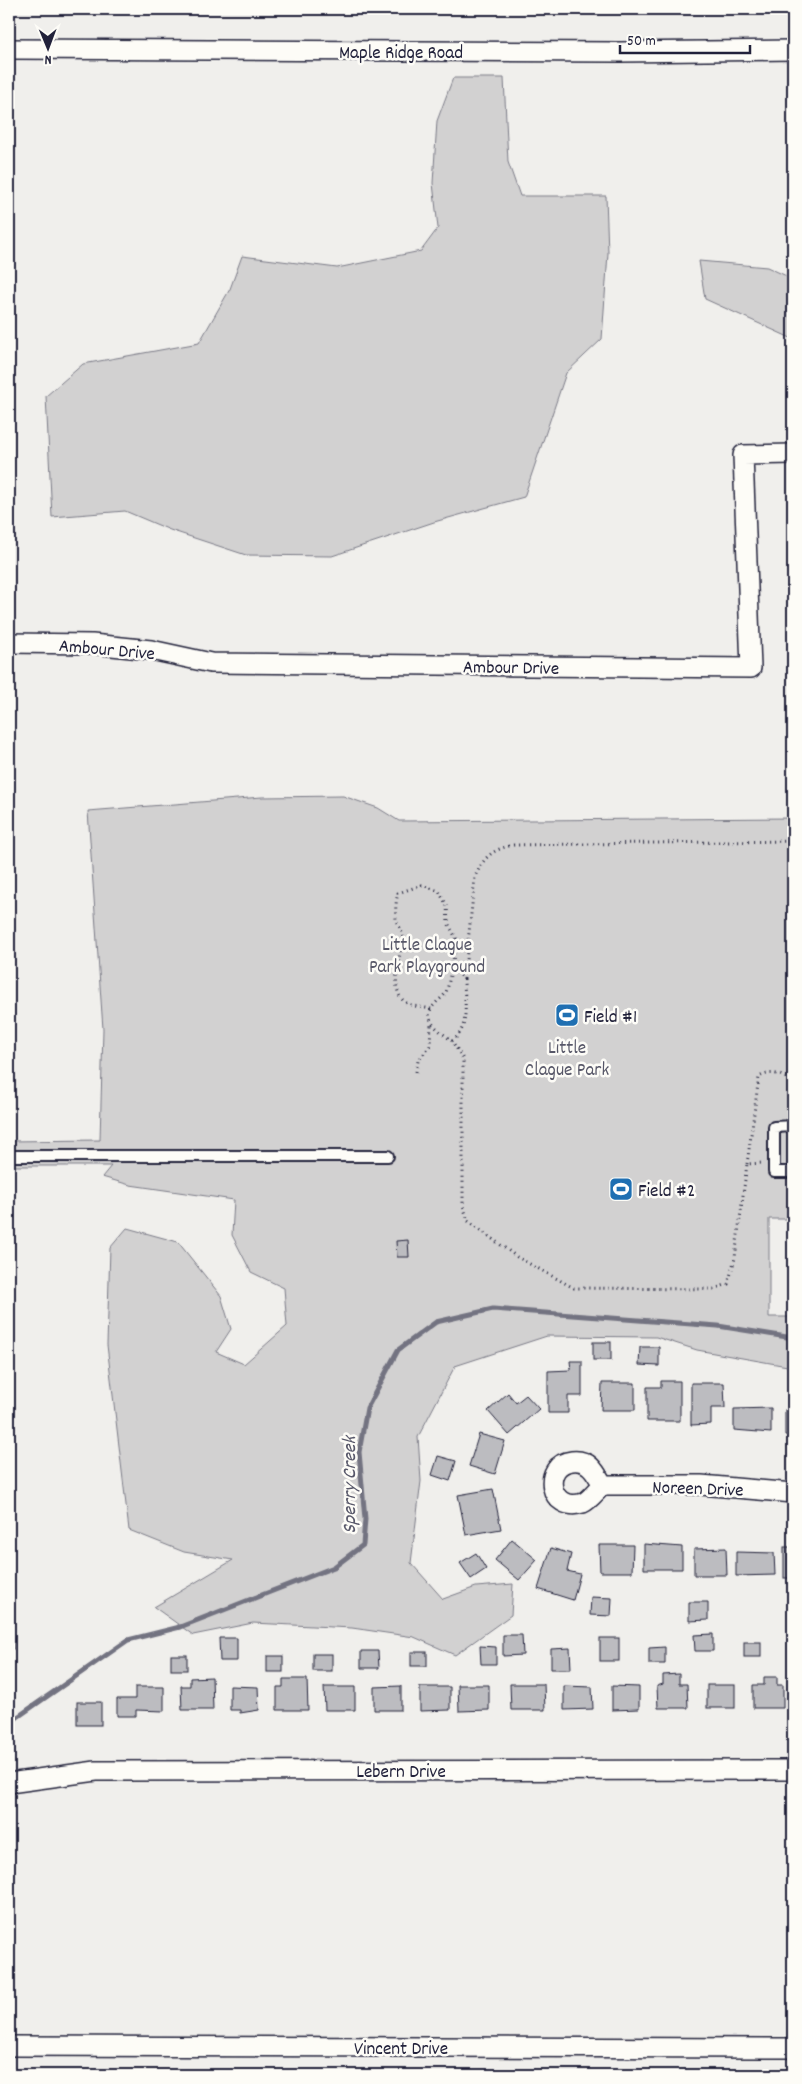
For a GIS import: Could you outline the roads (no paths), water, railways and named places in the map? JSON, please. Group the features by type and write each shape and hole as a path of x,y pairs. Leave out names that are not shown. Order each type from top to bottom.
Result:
{"street":[{"name":"Maple Ridge Road","path":"9,49 610,52 793,50"},
{"name":"Ambour Drive","path":"9,643 92,644 151,650 210,664 751,668 743,454 793,454"},
{"name":"Noreen Drive","path":"603,1485 700,1485 793,1492"},
{"name":"Lebern Drive","path":"9,1783 96,1771 793,1770"},
{"name":"Vincent Drive","path":"9,2046 793,2048"}],"lane":[{"path":"793,1126 774,1127 774,1172 793,1172"},
{"path":"9,1156 388,1156"}],"waterway":[{"name":"Sperry Creek","path":"9,1723 128,1640 180,1627 334,1567 363,1545 365,1519 359,1452 367,1408 398,1350 436,1322 493,1309 718,1326 793,1338"}],"place":[{"name":"Field #1","path":"567,1015"},
{"name":"Field #2","path":"621,1189"}],"park label":[{"name":"Little Clague Park Playground","path":"427,954"},
{"name":"Little Clague Park","path":"567,1057"}]}
